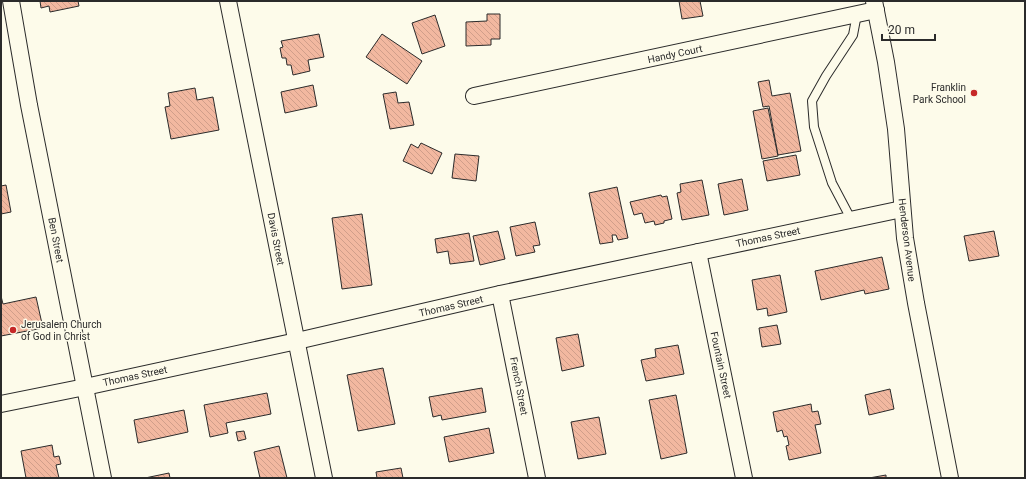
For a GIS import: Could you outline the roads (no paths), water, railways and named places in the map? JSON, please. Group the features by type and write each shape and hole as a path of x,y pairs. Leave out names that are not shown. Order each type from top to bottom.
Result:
{"street":[{"name":"Ben Street","path":"11,1 31,113 103,478"},
{"name":"Davis Street","path":"228,1 324,478"},
{"name":"Handy Court","path":"474,96 856,14 875,5"},
{"name":"Henderson Avenue","path":"875,5 886,62 896,129 905,238 914,296 950,478"},
{"name":"Thomas Street","path":"1,404 296,341 500,294 902,209"},
{"name":"Fountain Street","path":"698,252 744,478"},
{"name":"French Street","path":"500,294 538,478"}],"lane":[{"path":"851,219 832,182 814,127 812,101 826,76 853,35 856,14"}],"place":[{"name":"Franklin Park School","path":"974,93"},
{"name":"Jerusalem Church of God in Christ","path":"13,330"}]}
